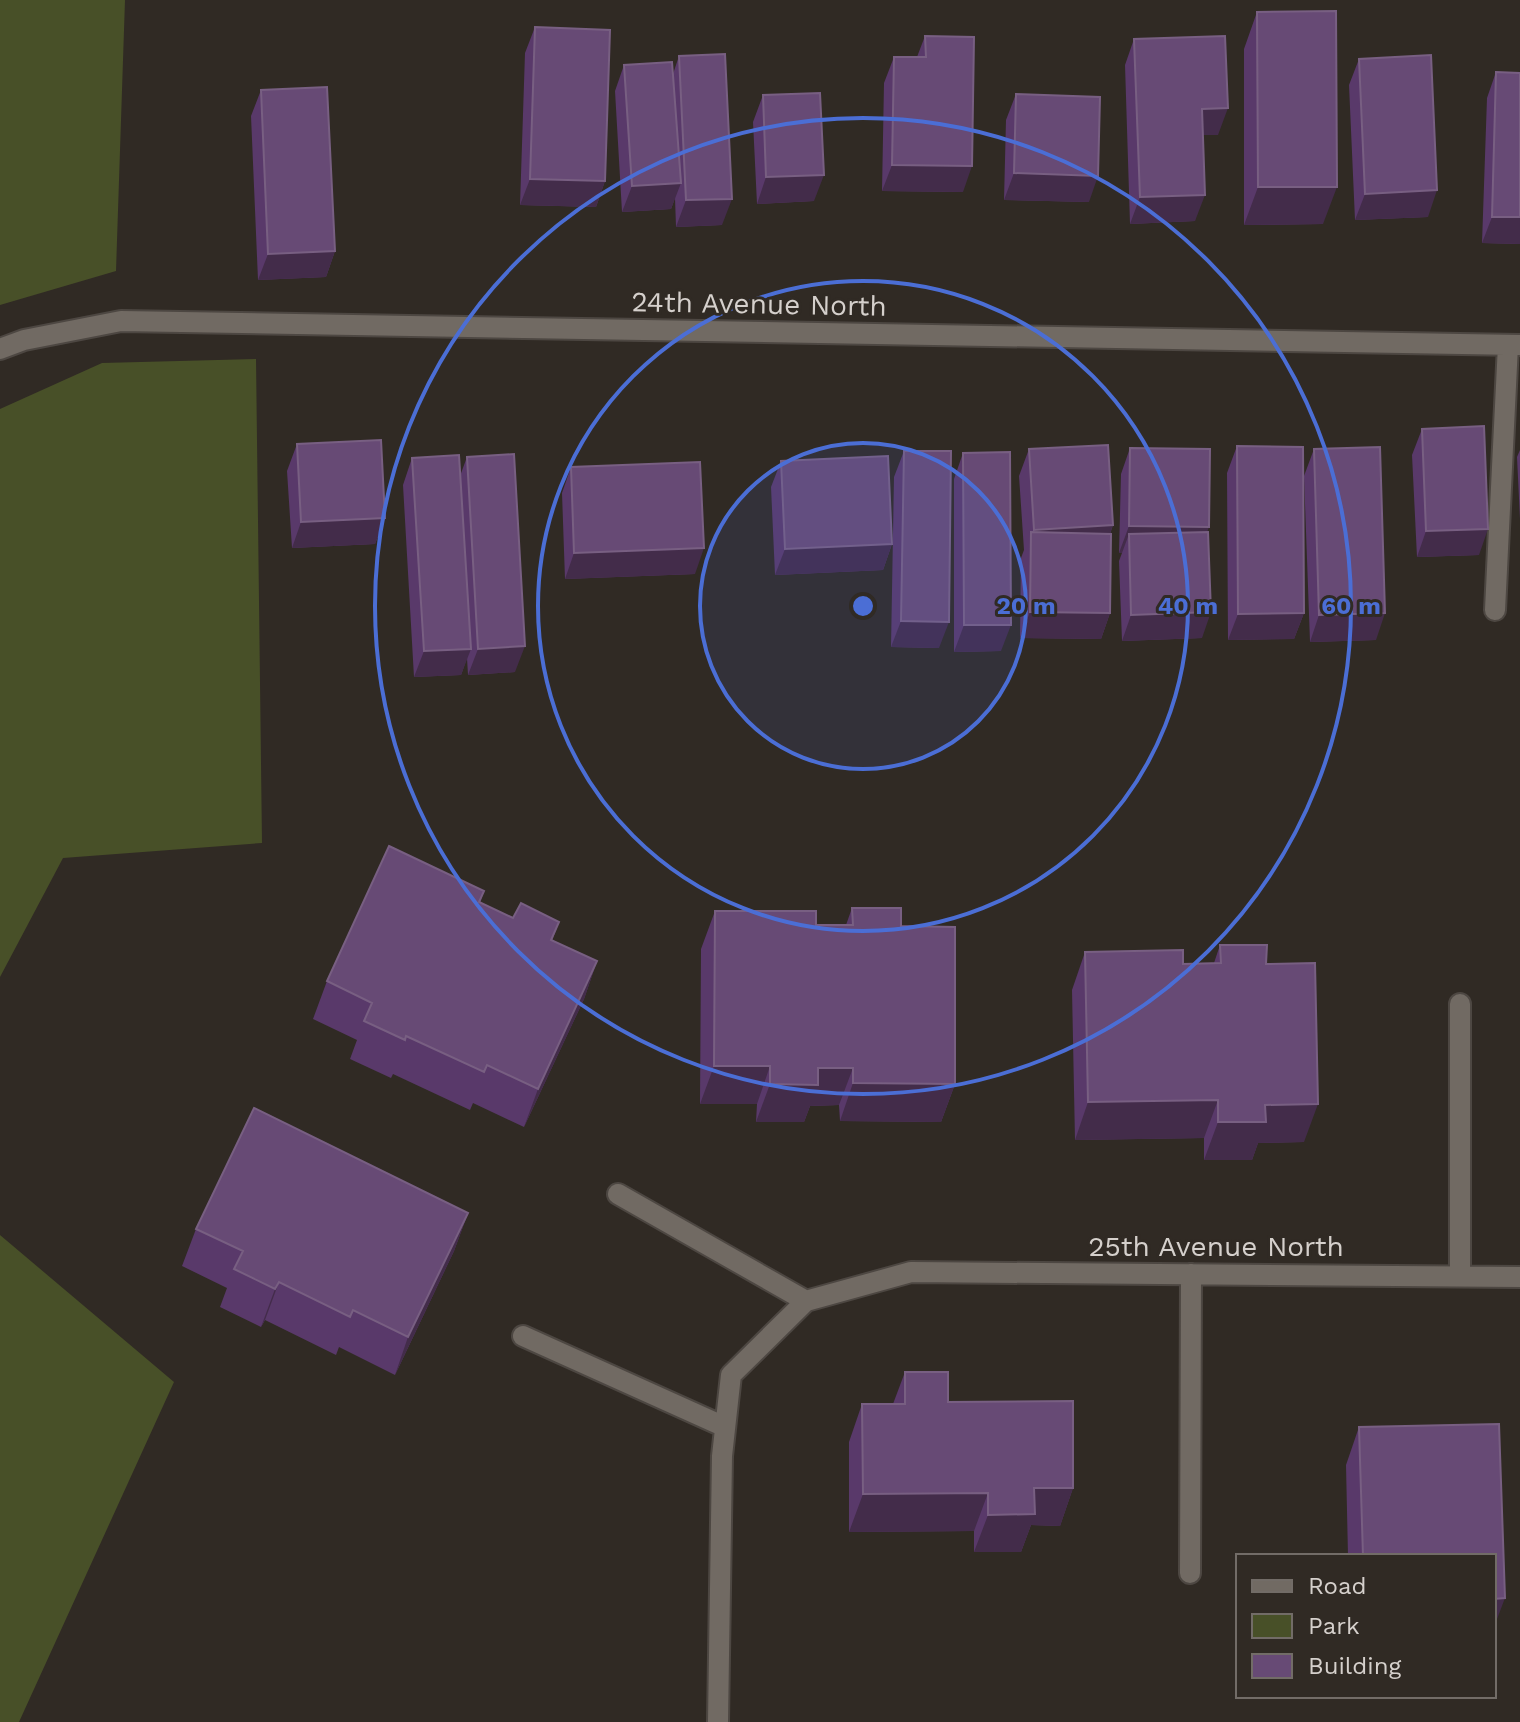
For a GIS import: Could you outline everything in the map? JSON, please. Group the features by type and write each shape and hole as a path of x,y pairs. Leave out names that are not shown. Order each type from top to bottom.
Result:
{"street":[{"name":"24th Avenue North","path":"0,349 24,340 121,321 1514,345"},
{"path":"1495,610 1514,345"},
{"path":"1460,1004 1460,1276"},
{"path":"618,1194 806,1301 731,1375 722,1456 718,1722"},
{"name":"25th Avenue North","path":"806,1301 911,1272 1520,1277"},
{"path":"1190,1573 1191,1274"},
{"path":"523,1336 725,1427"}],"green space":[{"path":"0,0 125,0 116,271 0,305"},
{"path":"256,359 262,843 63,858 0,977 0,409 102,363"},
{"path":"0,1235 174,1382 19,1722 0,1722"}],"building":[{"path":"1336,11 1337,187 1258,187 1257,12"},
{"path":"535,27 610,30 605,181 530,179"},
{"path":"925,36 974,37 972,166 892,165 894,57 926,57"},
{"path":"1225,36 1228,108 1202,109 1205,195 1140,197 1134,39"},
{"path":"725,54 732,199 686,200 679,56"},
{"path":"1431,55 1437,190 1365,194 1359,59"},
{"path":"672,62 681,183 632,186 624,65"},
{"path":"1496,72 1520,73 1520,217 1492,217"},
{"path":"327,87 335,251 268,254 261,90"},
{"path":"820,93 824,175 766,177 763,95"},
{"path":"1016,94 1100,97 1098,176 1014,173"},
{"path":"1484,426 1488,529 1426,531 1422,429"},
{"path":"381,440 385,518 301,522 297,444"},
{"path":"1108,445 1113,525 1034,530 1029,449"},
{"path":"1237,446 1303,447 1304,613 1238,614"},
{"path":"1380,447 1385,613 1319,615 1314,449"},
{"path":"1130,448 1210,449 1209,527 1129,526"},
{"path":"904,451 951,451 949,622 901,621"},
{"path":"1010,452 1011,625 964,625 963,453"},
{"path":"514,454 525,646 478,649 467,457"},
{"path":"459,455 471,649 424,651 412,458"},
{"path":"888,456 892,544 785,549 781,461"},
{"path":"700,462 704,548 574,553 571,467"},
{"path":"1031,532 1111,534 1110,613 1030,612"},
{"path":"1208,532 1211,612 1131,615 1129,534"},
{"path":"389,846 484,891 479,902 513,918 521,903 559,922 551,940 597,961 538,1089 487,1065 484,1072 406,1036 405,1040 364,1021 372,1003 327,981"},
{"path":"852,908 901,908 901,926 955,927 955,1084 853,1083 853,1068 818,1068 818,1085 770,1084 770,1066 714,1066 715,911 816,911 816,925 853,925"},
{"path":"1220,945 1267,945 1266,964 1315,963 1318,1104 1265,1105 1266,1122 1218,1122 1218,1100 1088,1102 1085,952 1183,950 1183,964 1221,963"},
{"path":"254,1108 468,1213 408,1337 353,1310 350,1317 279,1282 275,1289 234,1269 243,1251 196,1229"},
{"path":"905,1372 948,1372 948,1402 1073,1401 1073,1488 1034,1488 1035,1514 988,1515 988,1493 863,1494 862,1404 905,1404"},
{"path":"1499,1424 1505,1598 1496,1599 1496,1554 1363,1554 1359,1427"}]}
